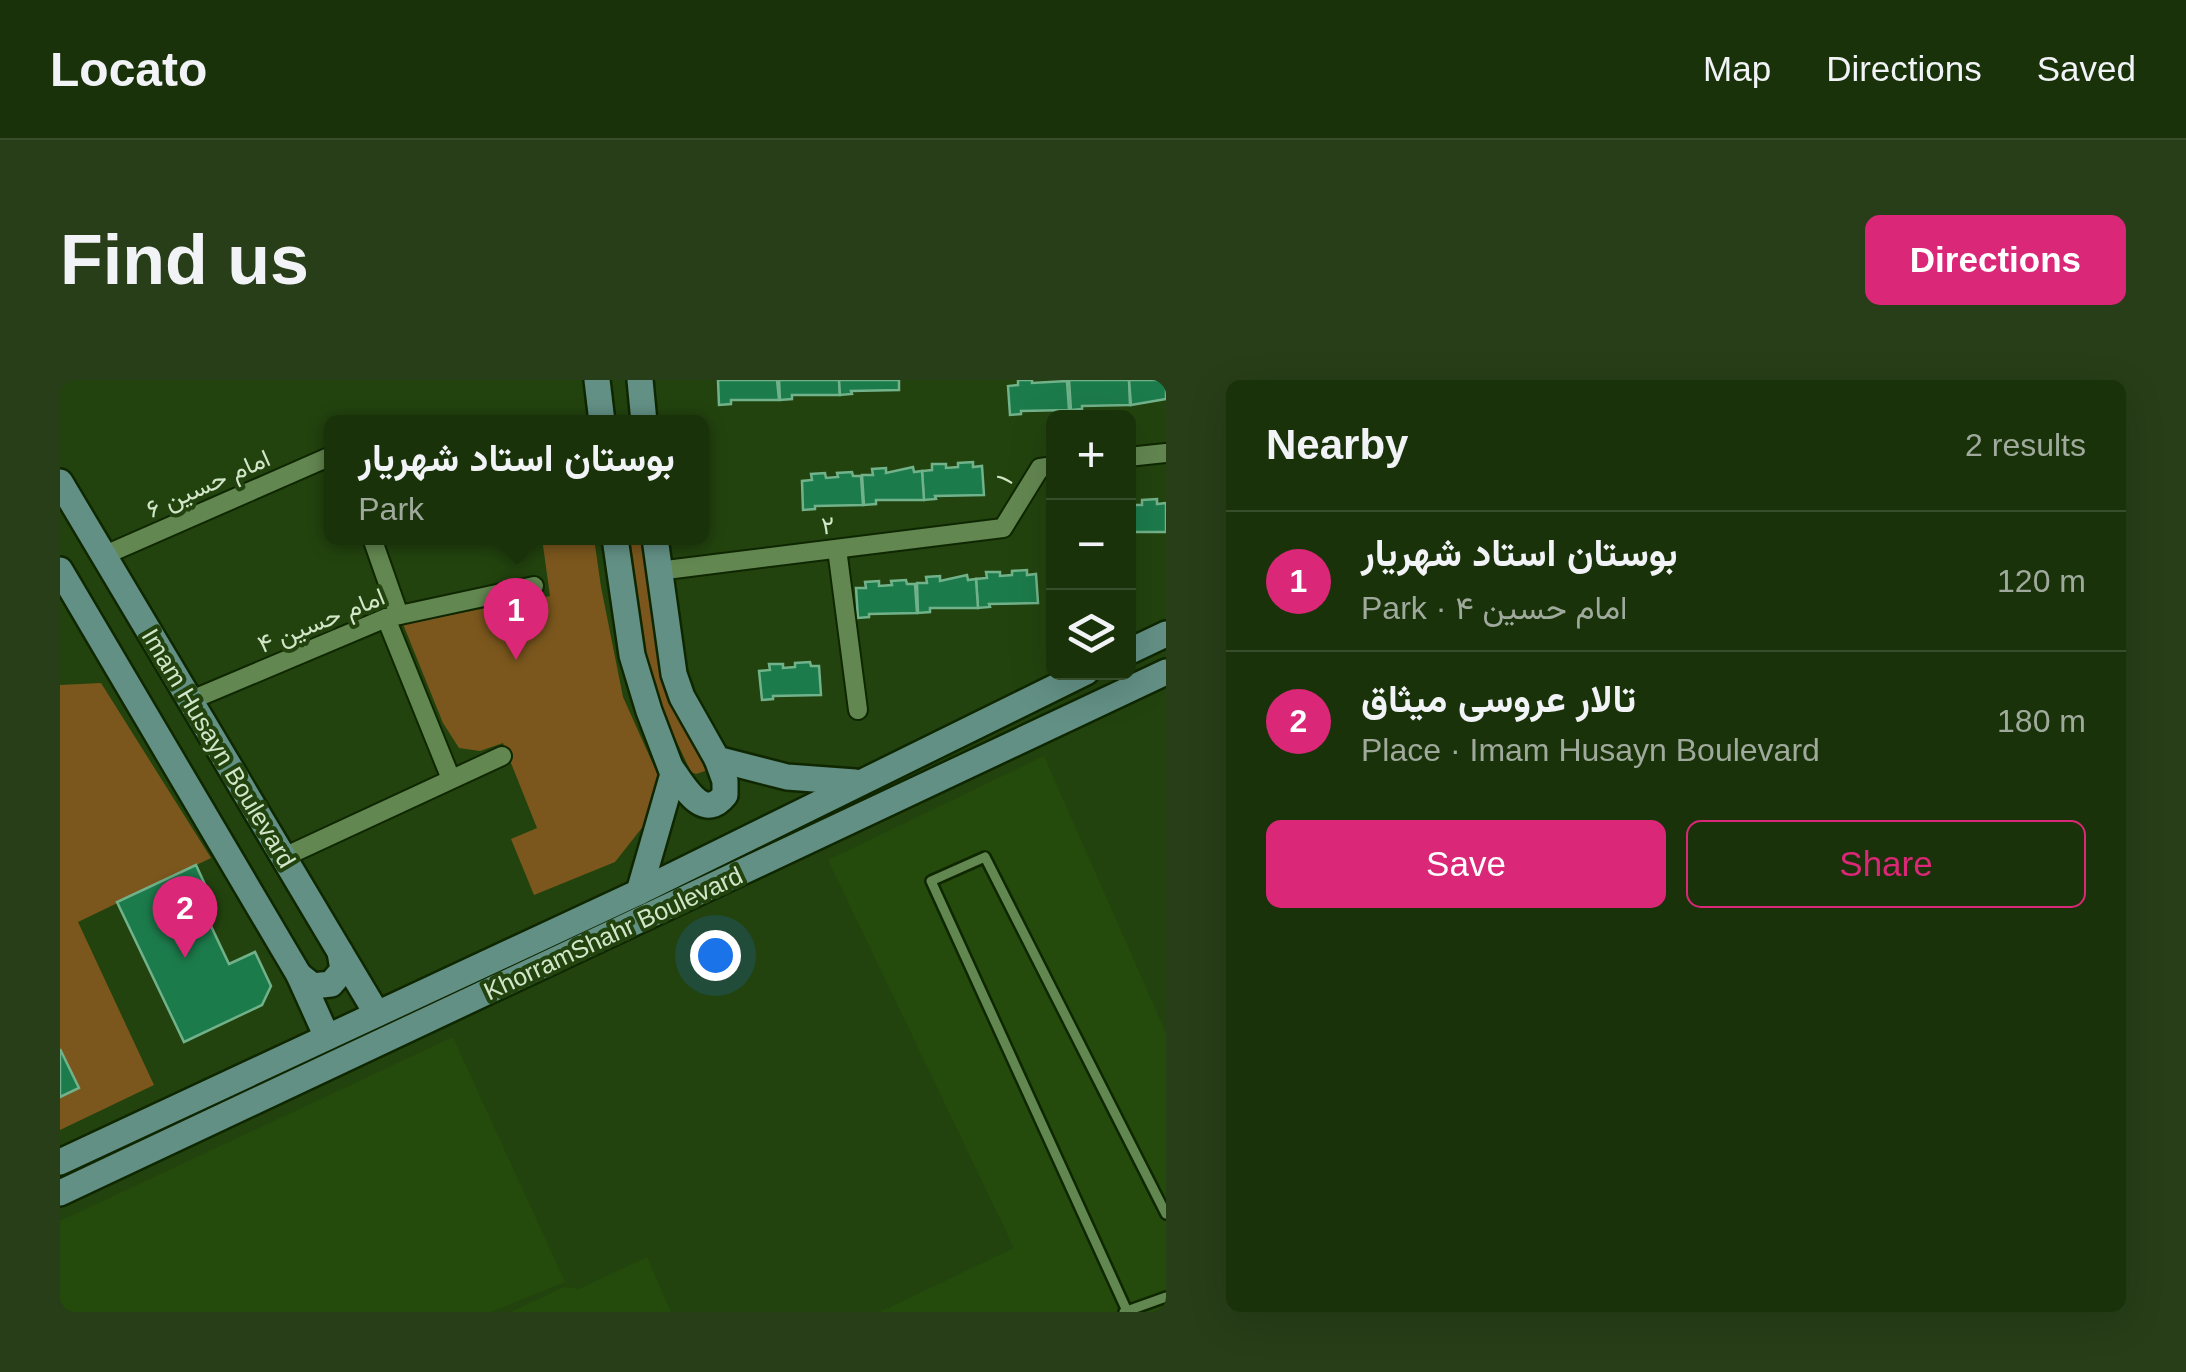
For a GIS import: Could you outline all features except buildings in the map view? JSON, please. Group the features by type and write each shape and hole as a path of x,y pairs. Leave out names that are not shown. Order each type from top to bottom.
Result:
{"street":[{"path":"597,380 601,415"},
{"path":"640,380 643,415"},
{"path":"1136,457 1166,453"},
{"name":"امام حسین ۶","path":"105,555 324,459"},
{"name":"۱","path":"1004,528 1040,468 1046,467"},
{"name":"Imam Husayn Boulevard","path":"60,482 377,1014"},
{"name":"۲","path":"658,571 1004,528"},
{"path":"374,545 393,617 451,779"},
{"path":"617,545 632,655 674,774 639,892"},
{"path":"656,545 674,674 682,697 718,759 725,795 708,806 696,801 671,768"},
{"path":"837,549 858,710"},
{"name":"Imam Husayn Boulevard","path":"60,570 299,975 327,1037"},
{"name":"امام حسین ۴","path":"190,701 393,617 534,586"},
{"path":"1136,648 1166,634"},
{"name":"KhorramShahr Boulevard","path":"60,1193 1166,672"},
{"name":"KhorramShahr Boulevard","path":"60,1162 639,892 1070,680"},
{"path":"1031,699 1044,730"},
{"path":"284,857 502,756"},
{"path":"718,759 807,781 860,782"},
{"path":"299,975 313,986 331,984 342,970 340,952"}],"lane":[{"path":"1166,1214 985,857 930,881 1126,1312 1166,1297"}],"shaded area":[{"path":"543,545 595,545 623,697 661,782 656,810 615,862 534,895 511,839 537,828 503,743 480,751 459,748 443,723 403,624 550,596"},
{"path":"631,545 645,545 659,669 707,764 705,771 691,772 652,690 640,634"},
{"path":"101,683 211,858 78,922 154,1085 60,1130 60,685"},
{"path":"1044,756 1166,1033 1166,1312 880,1312 1014,1248 828,860"},
{"path":"453,1037 565,1282 491,1312 60,1312 60,1221"},
{"path":"647,1257 671,1312 511,1312 564,1287 579,1289"}],"place":[{"name":"بوستان استاد شهریار","path":"516,660"},
{"name":"تالار عروسی میثاق","path":"185,958"}]}
